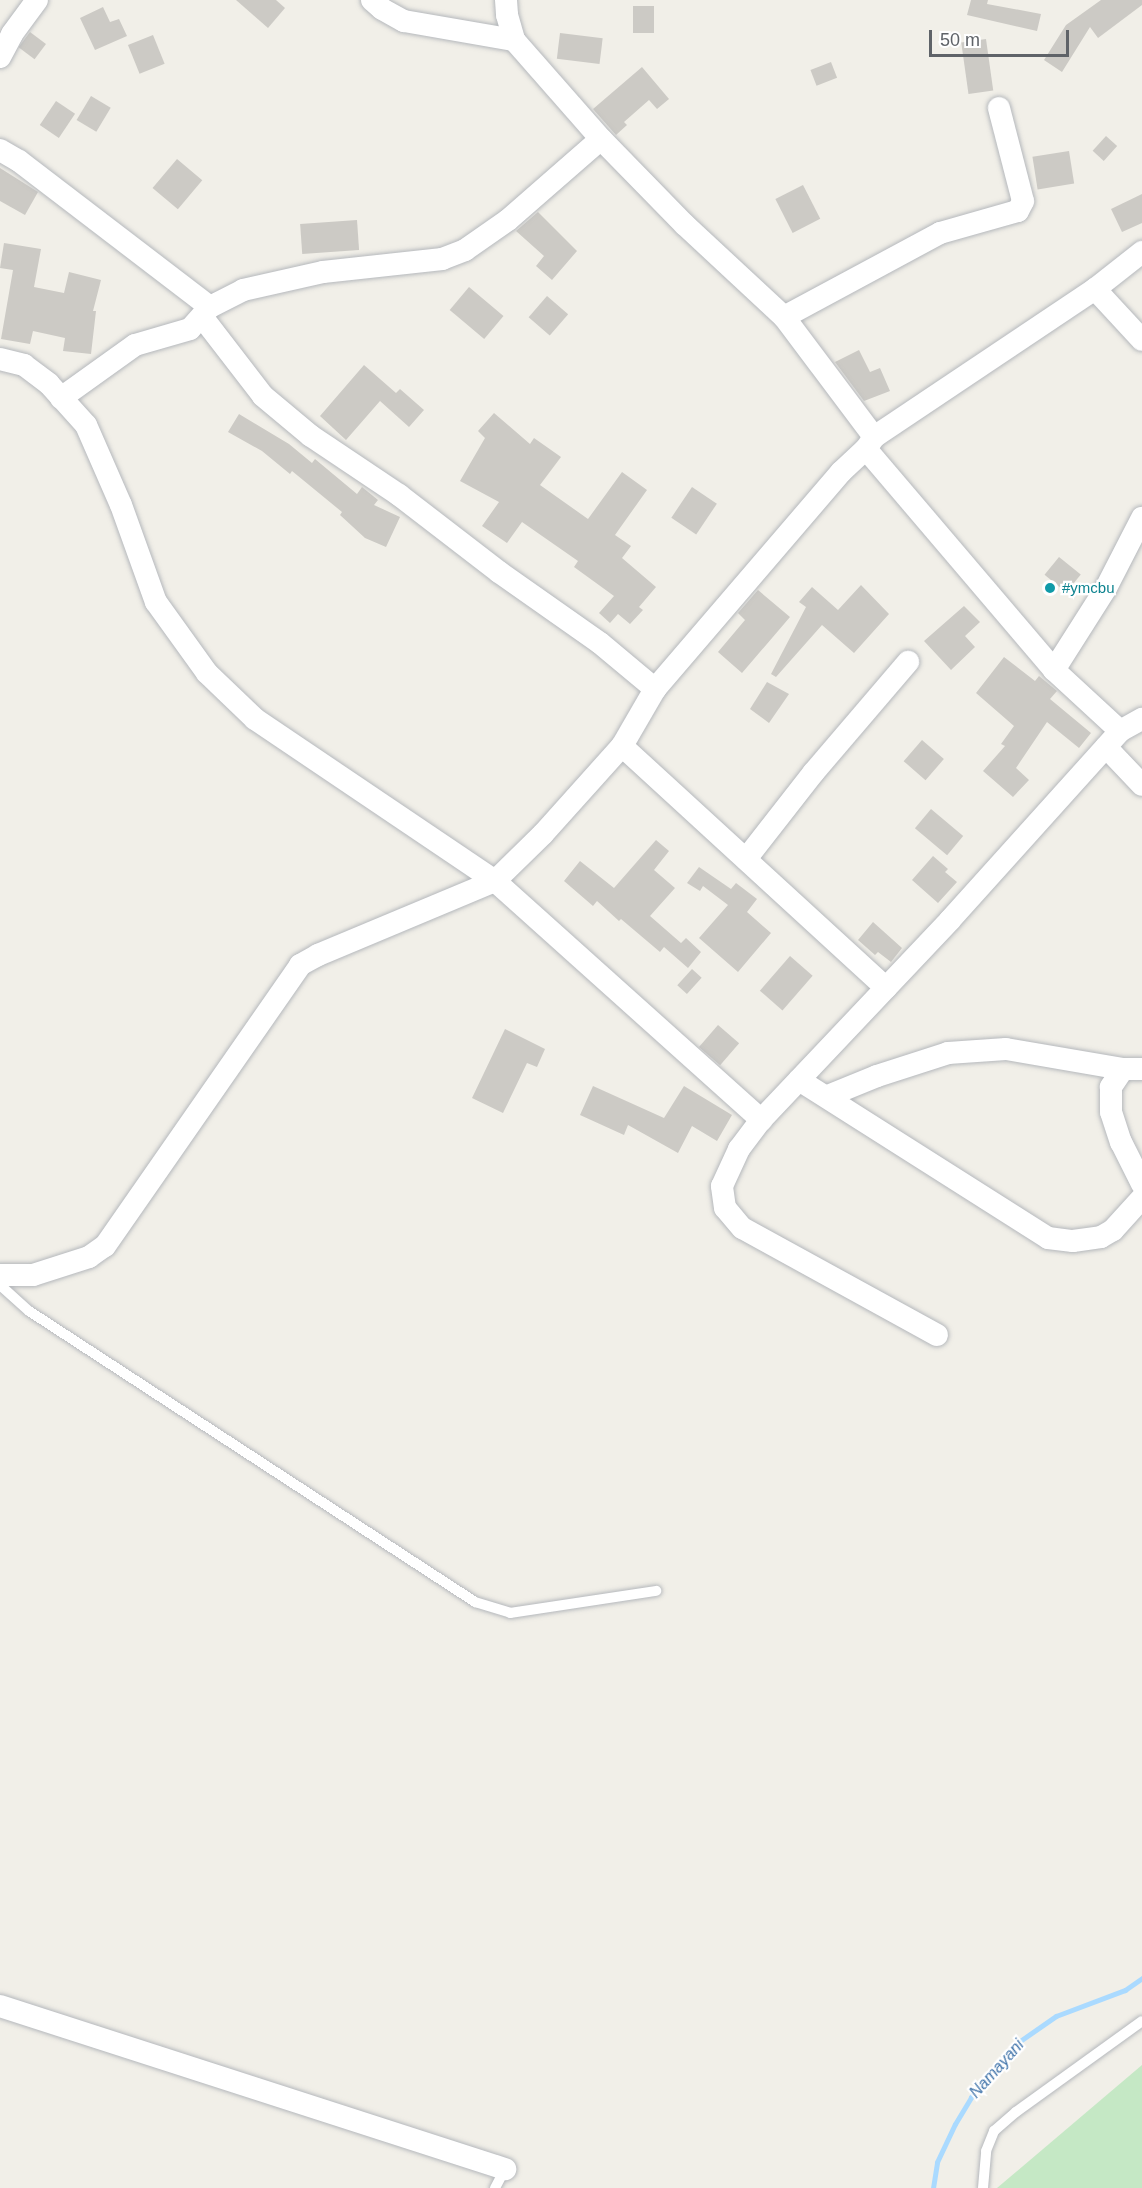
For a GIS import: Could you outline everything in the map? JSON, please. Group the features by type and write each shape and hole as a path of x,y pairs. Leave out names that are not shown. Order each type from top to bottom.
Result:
{"street":[{"path":"0,57 27,11 37,0"},
{"path":"372,0 382,9 404,21 513,40"},
{"path":"506,0 513,40 601,139 685,225 784,317 870,443 1054,670 1113,739 1142,785"},
{"path":"784,317 940,233 1018,211 1023,201 999,108"},
{"path":"61,398 135,345 190,329 206,312 243,290 312,274 442,259 465,250 508,220 601,139"},
{"path":"0,150 19,161 206,312 263,396 311,436 399,495 499,572 600,643 655,689"},
{"path":"0,1275 33,1275 89,1257 105,1246 300,965 318,955 495,881 543,834 622,747 655,689 841,472 870,443 1095,289 1142,252"},
{"path":"1095,289 1142,340"},
{"path":"0,359 24,365 49,384 86,425 121,505 156,602 207,673 255,719 495,881 761,1120"},
{"path":"1054,670 1106,588 1142,518"},
{"path":"746,859 814,772 908,662"},
{"path":"937,1335 742,1228 725,1208 723,1186 739,1149 761,1120 886,988 1113,739 1142,718"},
{"path":"622,747 886,988"},
{"path":"828,1096 877,1076 948,1053 1006,1049 1133,1069"},
{"path":"1133,1069 1112,1087 1111,1112 1121,1143 1142,1184"},
{"path":"799,1080 828,1096 1048,1238 1073,1241 1101,1237 1113,1230 1142,1198"},
{"path":"0,2006 500,2178"}],"lane":[{"path":"0,1285 29,1311 476,1602 510,1613 656,1591"},
{"path":"983,2188 986,2151 994,2131 1016,2112 1142,2021"}],"green space":[{"path":"1142,2065 1142,2188 997,2188"}],"building":[{"path":"236,0 276,0 285,8 268,28"},
{"path":"971,0 988,0 987,4 1041,14 1037,31 967,15"},
{"path":"1101,0 1142,0 1142,5 1098,38 1090,27 1062,72 1044,60 1066,25"},
{"path":"633,6 654,6 654,33 633,33"},
{"path":"103,7 110,22 119,19 127,36 95,50 80,18"},
{"path":"30,32 46,44 35,59 19,47"},
{"path":"560,33 603,38 600,64 557,59"},
{"path":"153,35 165,64 140,74 128,45"},
{"path":"986,39 993,90 968,94 961,42"},
{"path":"831,62 837,78 817,86 810,70"},
{"path":"642,67 669,99 657,109 649,100 624,122 627,125 616,135 593,109"},
{"path":"91,96 111,108 96,132 77,120"},
{"path":"56,101 75,114 59,138 40,125"},
{"path":"1106,136 1117,146 1104,161 1093,151"},
{"path":"1069,151 1074,184 1038,189 1032,157"},
{"path":"177,159 202,180 178,209 153,188"},
{"path":"0,168 38,192 25,215 0,201"},
{"path":"803,185 820,219 793,233 775,199"},
{"path":"1142,194 1142,223 1122,232 1111,209"},
{"path":"538,212 577,251 552,280 536,266 544,256 516,231"},
{"path":"357,220 359,250 302,254 300,224"},
{"path":"4,243 41,249 34,287 64,293 69,272 101,280 93,311 96,311 91,354 63,351 65,338 33,331 30,344 1,339 13,270 0,268"},
{"path":"469,287 503,316 484,339 450,310"},
{"path":"547,296 568,314 550,336 529,317"},
{"path":"859,350 870,372 880,368 890,391 864,401 835,362"},
{"path":"364,365 396,393 400,389 424,410 409,427 380,401 346,440 320,416"},
{"path":"494,413 530,444 534,438 561,457 540,485 588,519 622,472 647,490 615,535 631,546 622,558 656,587 639,607 643,610 630,624 618,614 610,623 599,613 614,596 574,567 578,561 522,522 507,543 482,526 499,502 460,481 485,438 478,431"},
{"path":"239,414 289,444 312,463 315,459 357,494 362,487 378,500 374,505 400,517 386,547 365,538 340,515 342,512 292,471 290,474 262,451 228,432"},
{"path":"692,487 717,504 696,534 671,518"},
{"path":"1059,557 1081,575 1066,592 1045,575"},
{"path":"861,585 889,614 854,653 822,625 776,677 771,674 806,607 799,602 812,587 838,610"},
{"path":"758,590 790,617 742,673 718,652 745,620 738,613"},
{"path":"964,606 980,622 965,636 975,647 951,670 924,641"},
{"path":"1004,657 1035,681 1039,676 1057,691 1050,699 1091,733 1079,748 1047,722 1016,768 1029,780 1013,797 983,771 1005,746 1001,744 1014,726 976,693"},
{"path":"767,682 789,694 769,723 750,709"},
{"path":"922,740 944,759 926,780 904,761"},
{"path":"931,809 963,836 947,855 915,828"},
{"path":"656,840 669,851 654,870 675,888 650,916 681,943 686,938 701,952 688,968 664,947 660,952 597,901 593,906 564,881 580,861 614,888"},
{"path":"933,856 948,869 945,872 957,882 938,903 912,880"},
{"path":"699,867 731,889 736,883 757,899 747,912 771,933 738,972 699,938 728,905 703,886 700,891 687,883"},
{"path":"873,922 902,948 891,962 878,952 875,955 858,940"},
{"path":"790,956 813,976 782,1010 760,991"},
{"path":"692,969 702,978 687,994 677,985"},
{"path":"718,1025 739,1043 720,1065 699,1047"},
{"path":"505,1029 545,1049 537,1067 527,1063 503,1113 472,1098"},
{"path":"593,1086 664,1118 684,1086 732,1115 717,1141 692,1126 678,1153 628,1125 624,1135 580,1115"}],"waterway":[{"name":"Namayani","path":"933,2188 937,2162 955,2124 971,2097 1020,2041 1056,2016 1125,1990 1142,1978"}],"place":[{"name":"#ymcbu","path":"1050,588"}]}
